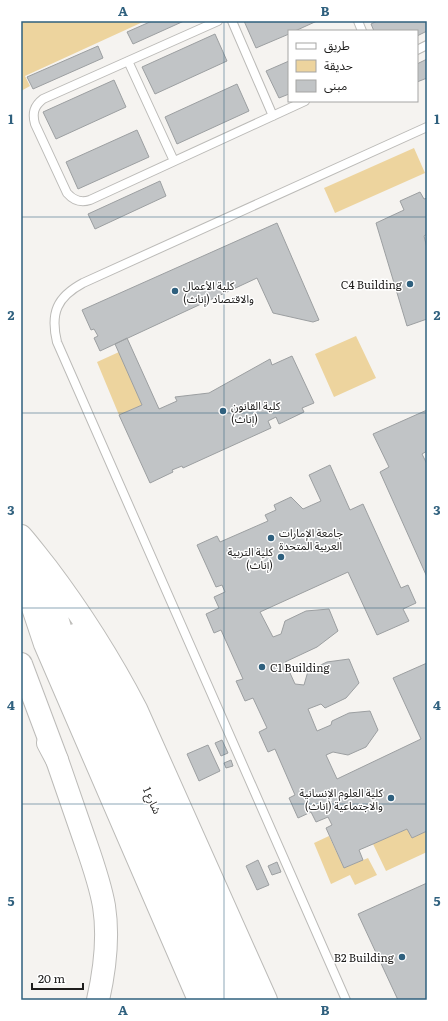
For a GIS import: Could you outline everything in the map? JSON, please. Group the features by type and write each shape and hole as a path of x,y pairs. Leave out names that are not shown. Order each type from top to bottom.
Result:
{"main road":[{"name":"شارع 1","path":"21,537 53,605 61,631 87,696 222,1000"},
{"path":"21,537 32,548 92,631 136,709 266,1000"},
{"path":"21,551 30,599 47,650 199,1000"},
{"name":"شارع 1","path":"53,605 71,629 87,656 244,1000"},
{"path":"21,664 57,760 98,877 104,906 106,931 106,956 98,1000"},
{"path":"21,690 57,760"}],"lane":[{"path":"218,21 43,99 35,107 33,117 35,124 67,193 75,200 85,201 303,102"},
{"path":"232,21 273,116"},
{"path":"418,50 427,45"},
{"path":"128,61 174,161"},
{"path":"346,1000 57,342 54,328 55,313 61,300 70,290 83,283 427,127"}],"green space":[{"path":"21,21 145,21 25,76 30,86 21,91"},
{"path":"414,148 425,173 335,213 324,188"},
{"path":"356,336 376,378 334,397 315,354"},
{"path":"119,352 142,405 119,415 97,362"},
{"path":"407,829 412,838 427,831 427,852 386,871 373,844"},
{"path":"329,836 344,868 368,858 377,875 355,885 350,875 331,884 314,843"}],"building":[{"path":"152,21 184,21 133,44 127,32"},
{"path":"244,21 317,21 297,30 288,30 288,34 256,48"},
{"path":"377,21 427,21 427,31 418,36 418,30 374,30 371,24"},
{"path":"215,34 227,61 155,94 142,67"},
{"path":"98,46 103,58 33,89 27,77"},
{"path":"427,59 427,78 418,82 418,64"},
{"path":"288,61 288,94 279,98 266,71"},
{"path":"114,80 126,107 56,139 43,112"},
{"path":"237,84 249,111 177,144 165,117"},
{"path":"137,130 149,157 78,189 66,162"},
{"path":"160,181 166,196 95,229 88,214"},
{"name":"C4 Building","path":"420,192 424,199 427,198 427,234 424,236 427,248 427,319 407,326 376,223 404,210 400,201"},
{"path":"277,223 319,320 313,322 273,313 257,278 100,351 94,338 98,336 94,329 91,330 82,310"},
{"path":"127,338 159,409 177,401 175,397 209,393 270,359 272,365 292,356 314,403 302,408 304,412 279,424 276,417 268,421 271,428 183,468 182,466 172,470 173,472 150,483 119,415 142,405 115,344"},
{"path":"427,410 427,451 422,454 427,464 427,577 380,472 389,467 373,434"},
{"name":"C1 Building","path":"330,465 350,510 363,504 401,588 408,585 416,603 403,609 409,621 377,635 348,572 260,612 273,637 281,634 285,621 306,611 329,609 338,631 317,647 285,662 295,684 304,685 308,671 327,662 349,659 359,683 346,698 325,708 321,704 308,709 317,731 331,725 332,721 349,713 370,711 378,730 366,747 348,755 333,752 326,755 337,779 421,739 393,678 427,663 427,831 412,838 407,829 359,850 363,860 344,868 326,828 332,825 328,817 316,822 311,812 298,818 289,798 295,795 275,749 268,752 259,732 267,728 253,698 245,701 236,681 243,679 221,630 214,633 206,614 219,608 214,597 225,592 222,585 216,587 197,545 217,536 220,542 268,521 265,515 276,510 274,505 291,497 303,509 321,501 309,475"},
{"path":"222,740 228,753 221,756 215,743"},
{"path":"208,745 220,771 199,781 187,754"},
{"path":"231,760 233,766 226,768 224,763"},
{"path":"258,860 269,885 257,890 246,866"},
{"path":"277,862 281,872 272,875 268,866"},
{"name":"B2 Building","path":"427,883 427,1000 398,1000 358,914"}],"place":[{"name":"C4 Building","path":"410,284"},
{"name":"كلية الأعمال والاقتصاد (إناث)","path":"175,291"},
{"name":"كلية القانون (إناث)","path":"223,411"},
{"name":"جامعة الإمارات العربية المتحدة","path":"271,538"},
{"name":"كلية التربية (إناث)","path":"281,557"},
{"name":"C1 Building","path":"262,667"},
{"name":"كلية العلوم الإنسانية والاجتماعية (إناث)","path":"391,798"},
{"name":"B2 Building","path":"402,957"}]}
